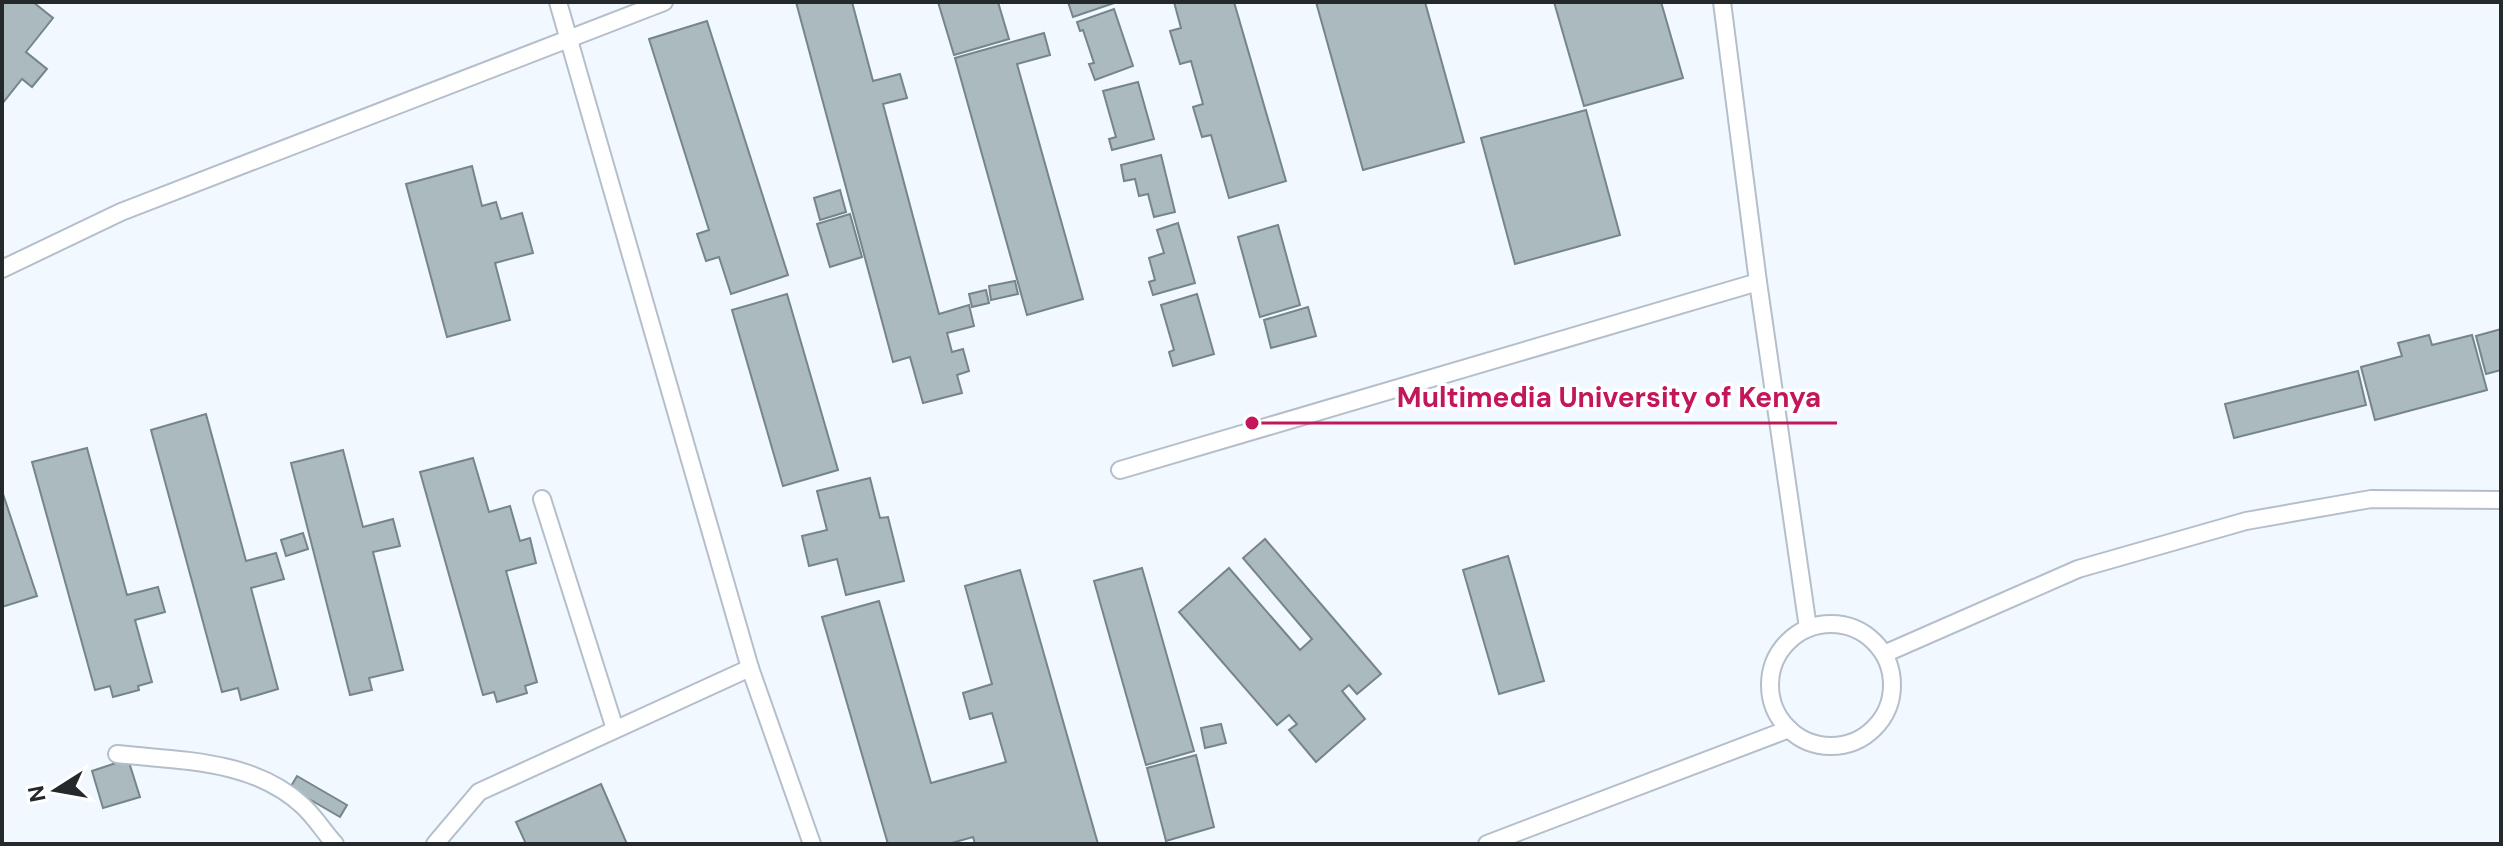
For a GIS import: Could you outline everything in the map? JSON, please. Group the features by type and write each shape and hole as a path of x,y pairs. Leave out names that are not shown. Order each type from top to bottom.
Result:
{"lane":[{"path":"558,2 750,668 812,844"},
{"path":"2,269 121,212 664,2"},
{"path":"1722,2 1758,282 1808,628"},
{"path":"1120,470 1758,282"},
{"path":"542,499 615,729"},
{"path":"1884,654 2078,569 2246,521 2371,499 2501,500"},
{"path":"1825,624 1843,625 1866,636 1884,654 1891,675 1891,697 1883,717 1869,733 1849,744 1828,746 1807,741 1789,729 1776,712 1771,693 1772,672 1779,653 1793,637 1808,628 1825,624"},
{"path":"435,844 479,792 750,668"},
{"path":"1487,844 1789,729"},
{"path":"117,754 226,765 267,782 302,805 335,844"}],"building":[{"path":"2,2 33,2 53,18 26,52 47,69 32,87 22,79 2,104"},
{"path":"796,2 852,2 873,81 900,74 907,98 883,104 939,314 969,305 974,326 947,333 952,352 963,349 969,371 957,375 962,393 923,403 910,357 893,362"},
{"path":"938,2 998,2 1009,39 954,55"},
{"path":"1068,2 1117,2 1073,17"},
{"path":"1174,2 1234,2 1286,181 1229,198 1211,135 1202,137 1193,107 1203,104 1191,61 1180,64 1170,31 1181,28"},
{"path":"1316,2 1425,2 1464,142 1363,170"},
{"path":"1554,2 1661,2 1683,78 1584,106"},
{"path":"1114,9 1133,66 1095,80 1089,64 1094,63 1083,30 1080,31 1077,22"},
{"path":"707,21 788,275 731,294 719,257 706,261 697,234 709,230 649,39"},
{"path":"1044,33 1050,55 1017,64 1083,299 1027,315 955,58"},
{"path":"1138,82 1154,139 1112,150 1109,139 1116,137 1103,91"},
{"path":"1586,110 1620,235 1515,264 1481,138"},
{"path":"1161,155 1175,212 1154,217 1148,194 1139,196 1135,179 1124,181 1121,165"},
{"path":"472,166 482,206 496,202 501,219 522,213 533,253 495,263 510,320 447,337 406,184"},
{"path":"840,190 846,212 820,220 814,198"},
{"path":"850,214 862,257 830,267 817,224"},
{"path":"1178,223 1195,283 1153,295 1149,282 1155,280 1149,258 1164,253 1157,230"},
{"path":"1278,225 1300,305 1260,317 1238,237"},
{"path":"1015,281 1018,294 991,300 989,286"},
{"path":"986,290 989,303 972,307 969,294"},
{"path":"787,294 838,470 783,486 732,310"},
{"path":"1197,294 1214,354 1173,366 1169,352 1174,350 1161,305"},
{"path":"1308,307 1316,336 1271,348 1264,320"},
{"path":"2501,329 2501,370 2486,374 2476,336"},
{"path":"2429,335 2432,345 2472,335 2487,390 2375,420 2361,367 2402,356 2398,343"},
{"path":"2358,371 2366,405 2234,438 2225,404"},
{"path":"206,414 246,561 276,553 284,579 251,588 278,689 241,700 238,688 222,692 151,430"},
{"path":"87,448 127,595 158,587 165,612 135,620 152,682 138,686 139,690 113,697 110,686 95,690 32,462"},
{"path":"343,450 363,527 393,519 400,546 373,552 403,670 369,678 372,690 350,695 291,463"},
{"path":"473,458 489,512 510,506 520,541 530,538 536,563 506,571 537,682 525,686 527,693 497,702 494,692 483,695 420,472"},
{"path":"870,478 880,518 888,517 904,581 846,595 837,559 809,566 802,536 827,530 817,491"},
{"path":"2,491 37,596 2,607"},
{"path":"303,533 308,549 286,556 281,540"},
{"path":"1265,539 1381,674 1357,694 1349,685 1342,691 1365,719 1316,762 1289,730 1297,724 1289,715 1277,725 1179,612 1229,568 1300,650 1312,639 1243,558"},
{"path":"1508,556 1544,681 1499,694 1463,570"},
{"path":"1142,568 1194,751 1146,765 1094,581"},
{"path":"1020,570 1098,844 975,844 973,837 948,844 888,844 822,617 879,601 931,783 1006,762 992,713 970,719 963,693 992,684 965,586"},
{"path":"1221,724 1226,743 1205,748 1201,728"},
{"path":"1196,755 1214,827 1166,841 1147,768"},
{"path":"128,759 140,797 103,808 92,771"},
{"path":"297,776 347,805 340,817 290,788"},
{"path":"601,784 627,844 526,844 516,822"}],"place":[{"name":"Multimedia University of Kenya","path":"1252,423"}]}
